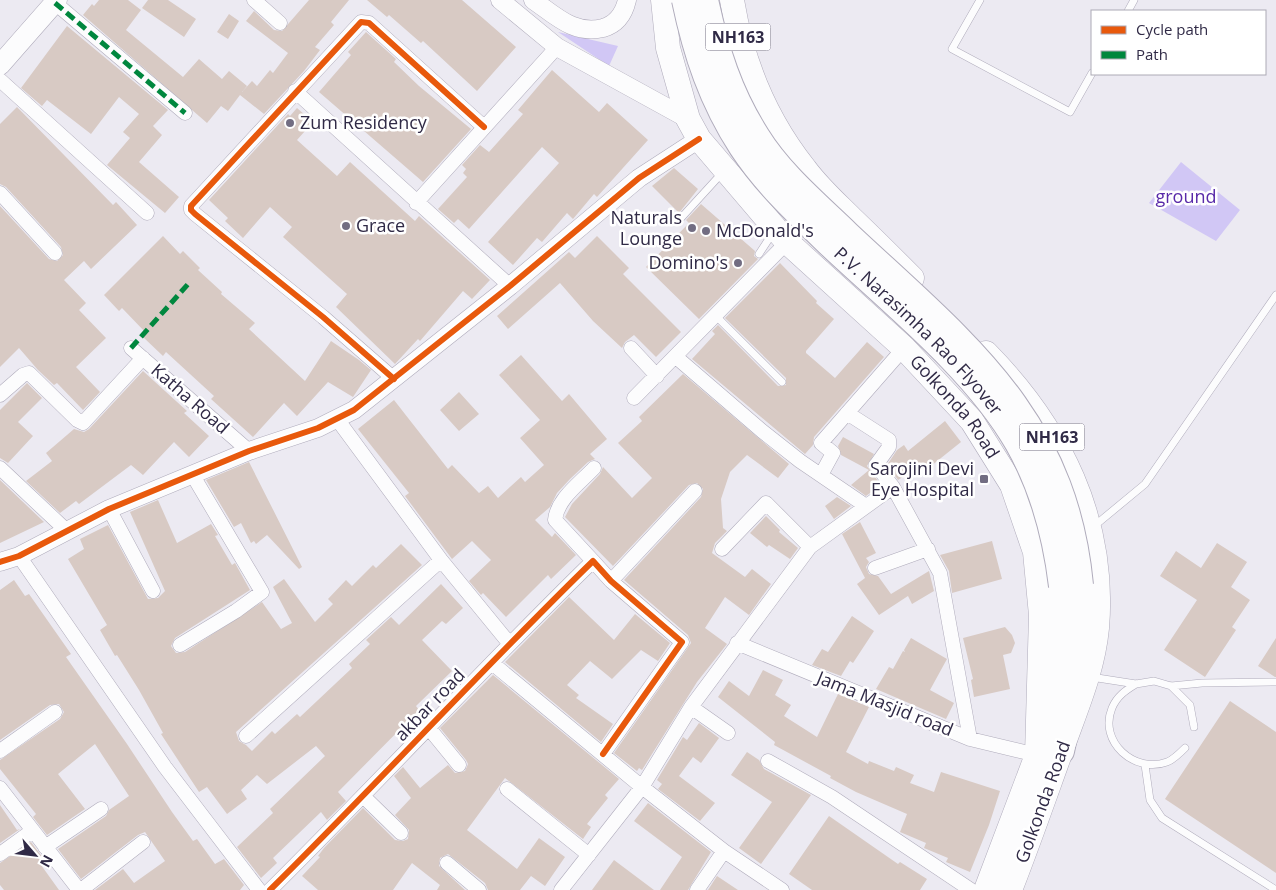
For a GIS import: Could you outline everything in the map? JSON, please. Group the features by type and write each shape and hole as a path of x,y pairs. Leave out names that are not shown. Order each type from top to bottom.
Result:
{"highway":[{"name":"Golkonda Road","path":"663,0 668,48 694,129 725,170 781,235 904,348 972,421 1012,486 1035,552 1041,615 1048,753 1038,820 1010,890"},
{"name":"P.V. Narasimha Rao Flyover","path":"685,0 694,40 706,77 723,115 758,169 798,213 970,379 997,411 1018,442 1034,475 1048,512 1058,551 1082,622 1078,660 1048,753"},
{"name":"P.V. Narasimha Rao Flyover","path":"705,0 723,71 738,106 758,139 810,199 956,337 986,367 1013,400 1052,467 1063,499 1077,550 1071,586"},
{"name":"Golkonda Road","path":"732,0 740,42 750,73 772,120 804,169 1015,382 1049,432 1082,499 1090,529 1096,577 1097,628 1088,676 1048,753 986,890"},
{"path":"808,261 852,218"}],"main road":[{"path":"0,65 56,1"}],"street":[{"path":"254,0 280,23"},
{"path":"0,562 19,556 108,509 249,451 337,419 354,410 510,286 639,178 694,129 557,47 500,0"},
{"path":"533,0 569,25 589,31 612,26 624,11 627,0"},
{"path":"56,1 185,113"},
{"path":"394,379 323,317 191,210 191,206 295,91 361,22 365,21 484,127"},
{"path":"416,203 557,47"},
{"path":"0,80 147,213"},
{"path":"295,91 416,203 510,286"},
{"path":"0,193 55,253"},
{"path":"634,398 716,316 781,235 831,198"},
{"name":"Katha Road","path":"131,348 249,451"},
{"path":"631,348 657,376"},
{"path":"821,475 833,454 821,443 904,348"},
{"path":"676,357 762,431 866,506"},
{"path":"0,395 23,375 29,373 76,420 83,423 143,358"},
{"path":"847,414 889,440 889,447 876,465 893,487 940,573 970,738"},
{"path":"337,419 441,560 509,643"},
{"path":"0,468 67,531"},
{"path":"594,468 561,503 556,511 556,520 611,581 682,642 602,754"},
{"path":"180,646 262,592 192,474"},
{"path":"561,890 642,787 691,707 737,642 810,548 893,487"},
{"path":"611,581 695,491"},
{"path":"722,549 766,503 810,548"},
{"path":"108,509 153,591"},
{"path":"874,568 928,549"},
{"path":"19,556 165,767 259,890"},
{"path":"246,736 441,560"},
{"name":"akbar road","path":"270,890 364,797 509,643 593,561"},
{"name":"Jama Masjid road","path":"737,642 970,738 1048,753"},
{"path":"492,663 642,787 724,851 782,890"},
{"path":"691,707 728,734"},
{"path":"0,751 55,712"},
{"path":"428,727 459,765"},
{"path":"768,761 832,798 971,890"},
{"path":"0,788 80,890 143,842"},
{"path":"507,789 589,855"},
{"path":"364,797 401,833"},
{"path":"45,847 101,809"},
{"path":"0,854 32,830"},
{"path":"697,890 724,851"},
{"path":"448,863 479,890"}],"lane":[{"path":"980,0 952,49 1070,112 1091,75"},
{"path":"681,218 725,170"},
{"path":"759,254 781,235"},
{"path":"1090,529 1145,484 1276,295"},
{"path":"716,316 782,382"},
{"path":"1088,676 1136,684 1154,681 1171,686 1202,683 1276,682"},
{"path":"1136,684 1122,693 1112,708 1109,726 1114,743 1127,758 1145,765 1168,762 1186,748"},
{"path":"1171,686 1190,705 1194,727"},
{"path":"1145,765 1150,800 1162,818 1276,890"}],"green space":[{"path":"558,32 618,46 609,66"},
{"name":"ground","path":"1181,162 1240,210 1216,241 1149,203"}],"building":[{"path":"99,0 128,0 141,10 126,30 183,77 199,59 222,79 229,71 247,86 242,92 252,81 257,86 270,70 273,73 288,53 246,21 254,11 274,30 282,31 309,0 349,0 331,22 334,25 315,47 320,50 304,71 264,114 240,95 228,111 221,106 207,123 83,15 92,4 94,6"},
{"path":"148,0 168,0 196,19 184,37 142,8"},
{"path":"367,0 462,0 516,47 477,91 423,41 421,43 389,15 387,17"},
{"path":"229,14 239,21 228,39 217,32"},
{"path":"67,26 168,110 153,126 162,135 139,162 179,197 165,213 107,165 130,138 123,132 139,114 119,97 91,134 47,100 42,106 21,88"},
{"path":"366,32 396,59 394,62 419,86 471,129 423,182 319,92 351,55 348,52"},
{"path":"552,70 599,112 607,103 648,140 597,197 594,194 573,219 567,213 542,242 537,238 513,265 488,242 559,163 542,147 469,229 458,219 454,223 438,209 467,177 463,173 466,169 462,165 480,145 489,152 523,114 518,110"},
{"path":"17,107 113,205 116,202 137,225 91,269 84,261 64,280 86,303 79,310 106,338 76,367 100,392 83,410 57,383 54,385 38,370 19,348 0,367 0,206 49,259 57,261 63,255 61,247 6,187 0,184 0,124"},
{"path":"297,108 313,122 297,140 337,176 350,162 415,221 419,216 490,280 472,299 463,291 420,341 418,339 395,364 336,307 347,294 283,237 292,227 270,207 243,238 225,221 228,218 209,200 288,114 290,116"},
{"path":"674,168 698,189 679,213 652,186"},
{"path":"701,204 755,251 754,256 758,259 699,319 646,267 689,223 686,220"},
{"path":"163,236 180,254 183,251 200,268 198,270 222,292 221,294 255,323 249,329 305,381 331,341 371,370 353,397 328,382 297,416 284,403 253,437 211,399 214,396 166,352 163,356 143,337 146,333 122,308 119,311 104,295"},
{"path":"597,236 629,268 623,274 681,332 656,357 634,335 625,342 622,348 593,321 560,283 508,329 497,316 569,252 575,258"},
{"path":"780,263 817,301 816,303 834,319 806,353 835,378 867,342 884,357 814,437 813,445 805,454 692,359 715,334 712,331 718,325 778,386 786,385 786,378 725,318"},
{"path":"521,355 562,401 569,394 607,439 590,454 595,459 588,462 570,479 557,493 550,507 535,520 552,537 555,533 576,555 551,579 548,575 506,617 483,593 481,595 469,581 491,560 472,541 452,559 405,496 409,493 358,429 394,400 448,469 452,465 479,493 488,486 498,498 521,477 525,482 544,465 520,438 540,420 499,375"},
{"path":"143,371 187,411 184,413 209,436 189,457 174,442 143,475 131,465 79,504 76,501 60,513 26,481 52,461 46,453 74,429 84,432 89,429"},
{"path":"683,374 789,464 778,478 747,455 730,472 721,499 723,528 727,531 715,543 712,553 745,577 752,569 771,584 749,615 725,597 705,628 727,644 697,682 642,770 639,768 637,771 614,753 691,643 688,635 624,580 701,497 703,489 697,483 689,485 613,566 565,517 572,504 600,474 603,467 632,498 652,478 618,443 642,421 639,417"},
{"path":"27,383 42,398 18,422 33,436 8,463 0,458 0,410"},
{"path":"459,392 479,414 459,431 440,410"},
{"path":"945,421 961,442 926,470 922,465 898,480 887,465 897,450 904,445 908,451"},
{"path":"843,437 874,454 867,466 881,485 866,496 851,485 869,470 841,455 838,446"},
{"path":"249,462 302,567 299,569 267,535 256,544 254,541 251,543 241,523 234,527 206,480"},
{"path":"0,480 44,522 0,543"},
{"path":"837,497 851,506 834,519 825,506"},
{"path":"158,500 177,543 211,524 218,535 215,536 232,565 235,563 250,590 175,638 171,646 176,653 185,652 262,602 281,629 292,623 273,587 284,579 315,622 333,604 328,599 346,580 352,586 373,565 376,568 401,544 422,565 236,732 239,741 252,751 272,731 275,734 297,714 300,717 352,668 349,664 370,644 366,640 391,617 399,625 441,584 463,608 446,624 442,621 422,640 452,671 416,706 419,710 338,792 346,801 327,820 321,812 273,858 277,863 261,878 237,847 273,813 270,809 325,756 316,746 267,784 257,775 241,790 247,799 227,814 207,787 199,792 161,734 163,733 139,690 117,655 115,656 100,630 107,625 68,559 84,549 80,539 108,525 148,599 158,598 165,591 130,512"},
{"path":"766,516 780,530 779,532 798,548 790,559 769,545 767,547 750,533"},
{"path":"860,522 876,553 866,558 869,562 866,567 869,574 878,576 891,594 929,571 934,591 912,604 908,596 879,615 857,584 865,578 842,534"},
{"path":"992,541 1002,579 952,593 949,571 940,555"},
{"path":"1217,543 1247,562 1231,587 1250,600 1232,627 1236,630 1205,677 1164,650 1197,600 1160,576 1176,551 1201,568"},
{"path":"14,580 25,596 29,594 71,654 66,657 193,841 197,839 215,864 224,859 244,885 240,890 95,890 123,869 134,883 165,861 145,832 138,835 81,879 58,849 106,816 109,810 129,796 95,744 58,774 85,809 47,835 33,817 36,814 0,769 0,760 60,719 64,712 59,704 50,705 0,740 0,590"},
{"path":"569,597 614,640 635,614 670,643 658,661 641,650 612,679 590,661 567,685 579,695 576,698 613,724 601,742 505,662"},
{"path":"852,616 874,631 853,663 850,661 841,676 812,665 822,649 828,652"},
{"path":"1005,627 1012,635 1015,643 1011,653 1003,655 1010,689 974,697 971,680 973,679 963,638"},
{"path":"911,638 947,659 930,690 954,703 946,719 876,689 889,667 893,669 903,651 905,652 904,650"},
{"path":"1276,638 1276,677 1275,677 1258,666"},
{"path":"763,670 783,680 775,695 791,705 784,716 817,737 838,694 869,707 846,752 868,764 869,761 894,771 896,767 914,775 910,783 934,792 941,772 1000,791 970,872 946,862 948,858 924,848 926,843 900,832 907,814 856,792 774,745 775,742 718,697 729,681 749,696"},
{"path":"493,675 619,779 605,795 608,798 587,824 591,827 583,839 505,778 467,830 517,869 539,838 565,857 545,886 531,876 520,890 488,890 485,883 448,854 440,858 439,866 465,890 437,890 440,885 412,863 393,890 318,890 302,876 320,857 318,856 324,848 363,808 395,840 403,841 408,839 409,830 395,815 411,798 394,776 403,767 420,788 448,765 455,773 465,771 468,764 466,760 440,728"},
{"path":"1230,701 1276,732 1276,873 1165,799"},
{"path":"699,723 719,738 701,763 693,757 679,776 715,803 700,821 658,789 662,784 657,780 683,737 687,740"},
{"path":"747,752 759,760 764,769 811,795 761,864 739,848 772,802 731,775"},
{"path":"648,803 711,852 688,890 660,890 682,857 634,821"},
{"path":"0,805 17,830 20,829 0,843"},
{"path":"829,816 898,864 900,862 927,879 920,890 812,890 789,874"},
{"path":"31,842 46,862 41,865 59,890 4,890 0,885 0,863"},
{"path":"614,860 654,890 592,890"},
{"path":"717,876 738,890 708,890"}],"marked path":[{"path":"55,3 185,113"},
{"path":"131,348 189,283"}],"cycle path":[{"path":"394,379 323,317 195,214 191,210 191,206 361,22 369,23 484,127"},
{"path":"0,562 19,556 109,509 249,451 318,428 354,410 510,286 639,178 699,139"},
{"path":"270,890 511,642 593,561 611,581 682,642 603,754"}],"place":[{"name":"Zum Residency","path":"290,123"},
{"name":"Grace","path":"346,226"},
{"name":"Naturals Lounge","path":"692,228"},
{"name":"McDonald's","path":"706,231"},
{"name":"Domino's","path":"738,263"},
{"name":"Sarojini Devi Eye Hospital","path":"984,479"}]}
